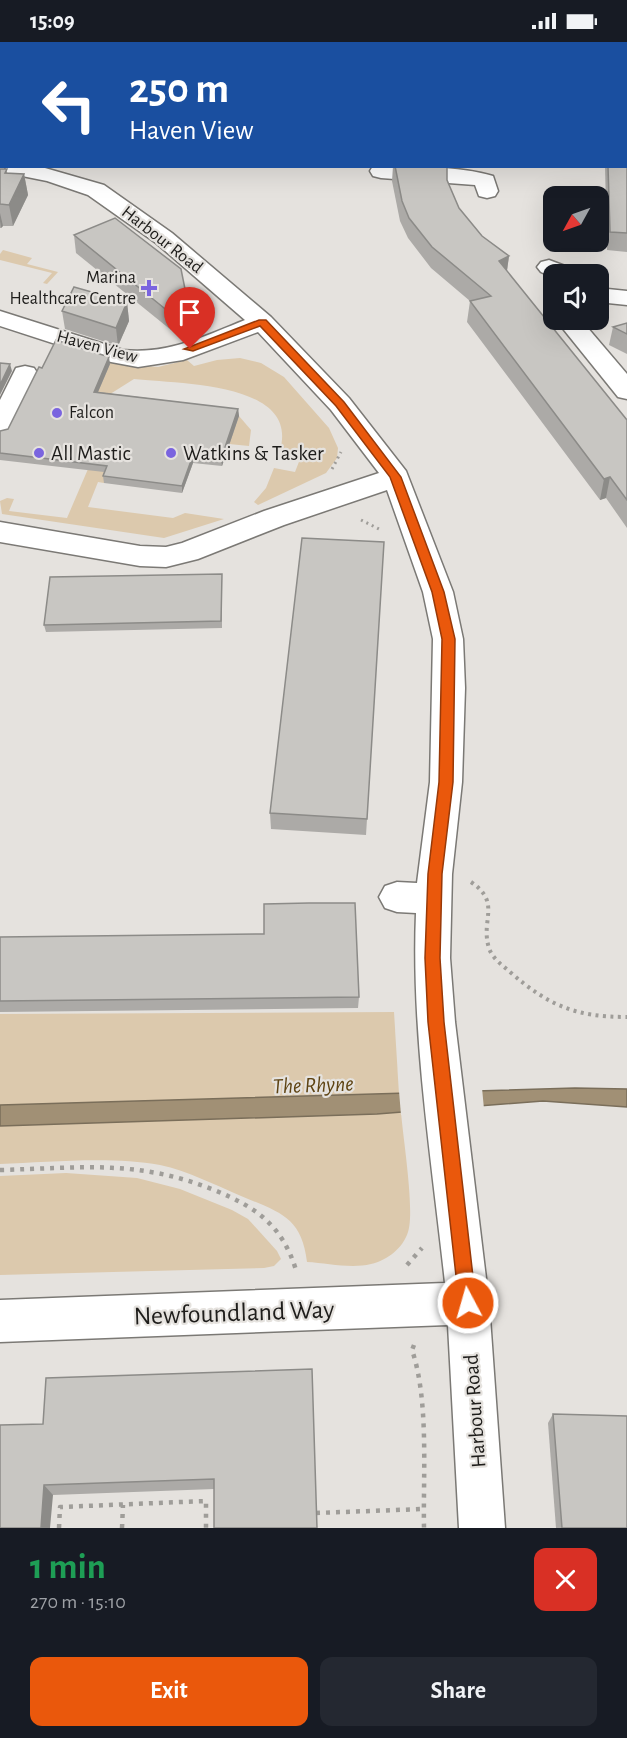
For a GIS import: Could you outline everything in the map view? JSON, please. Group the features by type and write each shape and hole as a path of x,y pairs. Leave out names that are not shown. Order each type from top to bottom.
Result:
{"street":[{"name":"Harbour Road","path":"12,168 52,176 96,190 164,238 262,322 340,404 396,477 438,592 448,639 446,782 435,886 432,958 436,1022 468,1303 482,1528"},
{"name":"Harbour Road","path":"80,168 96,190"},
{"path":"381,171 476,178 485,181 487,191"},
{"path":"609,297 627,298"},
{"name":"Haven View","path":"0,318 120,357 139,360 168,356 262,322"},
{"path":"576,330 627,391"},
{"path":"0,428 25,374"},
{"path":"0,532 140,556 174,555 396,477"},
{"path":"397,897 435,886"},
{"name":"Newfoundland Way","path":"0,1320 309,1311 468,1303"}],"path":[{"path":"435,886 473,883 483,891 491,911 487,939 490,952 540,997 579,1015 595,1018 627,1017"},
{"path":"0,1170 112,1167 150,1170 193,1182 231,1197 256,1211 279,1233 290,1253 309,1311"},
{"path":"397,1268 410,1264 427,1242"},
{"path":"417,1338 412,1350 417,1358 420,1402 424,1528"},
{"path":"59,1528 60,1507 206,1502 206,1528"},
{"path":"122,1528 123,1505"},
{"path":"316,1513 423,1509"}],"shaded area":[{"path":"3,250 32,258 27,264 58,272 47,284 43,283 52,273 0,260"},
{"path":"240,358 261,363 284,377 329,428 338,448 337,458 326,473 258,505 254,502 266,488 274,468 295,472 302,454 280,450 281,427 271,410 253,399 230,390 177,382 134,379 107,396 133,414 104,483 98,482 88,507 173,518 185,513 224,519 164,538 2,514 0,501 7,498 14,499 9,511 67,518 97,448 75,445 110,363 158,367 187,360 194,366 217,360"},
{"path":"239,416 251,430 249,446 229,444"},
{"path":"394,1012 399,1094 0,1105 0,1014"},
{"path":"575,1088 627,1089 627,1107 543,1101 377,1114 0,1126 0,1105"},
{"path":"401,1112 410,1208 408,1232 394,1253 377,1262 363,1265 347,1266 307,1262 300,1235 286,1218 277,1212 201,1179 160,1165 101,1160 0,1164 0,1126"},
{"path":"66,1173 137,1178 180,1189 248,1219 277,1251 281,1259 274,1266 264,1268 0,1275 0,1176"}],"pier":[{"path":"482,1088 484,1109 401,1115 399,1091"}],"building":[{"path":"395,168 447,168 447,180 459,208 482,236 509,256 499,261 543,316 543,330 555,330 627,420 627,500 610,477 604,479 470,301 491,296 432,247 409,218 402,201"},
{"path":"608,168 627,168 627,233 610,232"},
{"path":"0,169 7,169 5,173 24,174 9,205 0,204"},
{"path":"115,218 181,269 185,289 181,299 169,312 74,235"},
{"path":"74,287 127,302 116,328 62,311"},
{"path":"627,323 627,334 613,327"},
{"path":"56,340 109,357 94,392 238,409 221,459 193,455 182,486 103,476 107,466 0,453 0,431 8,429 39,367 42,368"},
{"path":"0,363 10,364 0,385"},
{"path":"302,538 384,542 367,819 270,813"},
{"path":"222,574 221,621 44,625 50,577"},
{"path":"355,903 359,997 0,1001 0,937 264,934 264,904"},
{"path":"312,1369 317,1528 214,1528 214,1479 44,1485 41,1528 0,1528 0,1425 43,1424 46,1378"},
{"path":"553,1414 627,1416 627,1528 562,1528"}],"place":[{"name":"Marina Healthcare Centre","path":"149,288"},
{"name":"Falcon","path":"57,413"},
{"name":"All Mastic","path":"39,453"},
{"name":"Watkins & Tasker","path":"171,453"}],"route":[{"path":"190,349 262,322 340,404 396,477 438,592 448,639 449,688 446,782 435,874 432,958 436,1022 468,1303"}],"water label":[{"name":"The Rhyne","path":"313,1085"}]}
